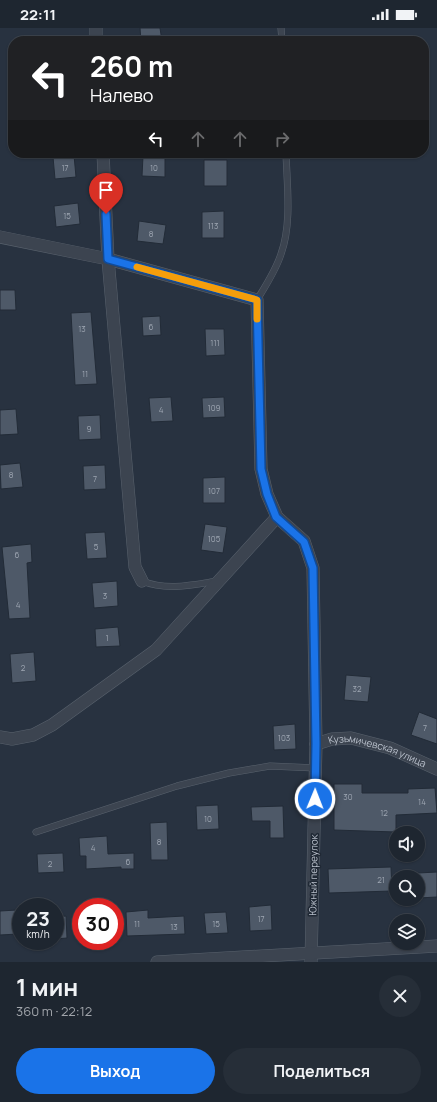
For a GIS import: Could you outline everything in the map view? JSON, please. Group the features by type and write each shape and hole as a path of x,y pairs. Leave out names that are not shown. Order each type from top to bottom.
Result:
{"street":[{"path":"103,158 108,259 135,567 142,581"},
{"path":"0,237 108,259 257,300"},
{"name":"Южный переулок","path":"257,300 261,469 267,494 276,517 304,542 313,568 316,768 311,958"},
{"path":"0,736 12,739 33,735 52,725 156,650 276,517"},
{"name":"Кузьмичевская улица","path":"316,744 332,739 350,738 390,748 437,769"},
{"path":"157,962 311,958 437,946"}],"lane":[{"path":"257,300 269,281 282,253 288,209 286,158"},
{"path":"142,581 166,588 219,581"},
{"path":"36,832 177,786 229,773 270,766 316,768"}],"building":[{"path":"140,28 160,28 161,36 141,36"},
{"path":"53,158 74,158 76,177 55,179"},
{"path":"143,158 165,158 165,177 142,176"},
{"path":"204,160 227,160 227,186 204,186"},
{"path":"78,203 80,224 56,227 54,206"},
{"path":"224,211 224,238 202,238 202,212"},
{"path":"139,221 166,225 163,244 137,241"},
{"path":"0,290 15,290 16,310 0,310"},
{"path":"91,312 97,384 75,385 71,313"},
{"path":"160,316 161,335 143,336 142,317"},
{"path":"205,329 224,329 225,355 206,356"},
{"path":"171,397 173,421 151,422 149,398"},
{"path":"224,397 225,417 203,418 202,398"},
{"path":"16,409 18,434 0,435 0,410"},
{"path":"100,415 101,439 79,440 78,416"},
{"path":"20,463 23,487 1,489 0,465"},
{"path":"105,465 106,489 84,490 83,466"},
{"path":"225,477 225,503 203,503 203,478"},
{"path":"205,524 227,527 223,553 201,550"},
{"path":"105,532 107,558 87,559 85,533"},
{"path":"31,544 32,562 27,563 30,618 9,619 2,547"},
{"path":"117,581 118,606 94,608 92,583"},
{"path":"118,627 120,646 96,647 95,629"},
{"path":"34,652 36,681 12,683 10,654"},
{"path":"346,675 371,677 368,702 344,700"},
{"path":"419,712 437,719 437,744 411,735"},
{"path":"295,724 296,749 274,750 273,726"},
{"path":"334,784 362,784 362,793 408,793 408,789 435,788 437,813 396,815 396,826 389,826 389,832 334,830"},
{"path":"218,805 219,829 197,830 196,806"},
{"path":"283,806 284,838 270,838 270,821 252,821 251,807"},
{"path":"167,822 168,860 151,860 150,823"},
{"path":"107,836 108,854 134,853 134,869 121,869 121,867 86,869 86,856 80,856 79,838"},
{"path":"63,853 64,872 38,873 37,854"},
{"path":"391,867 391,870 389,870 389,891 329,893 328,869"},
{"path":"437,872 437,897 425,898 425,873"},
{"path":"271,905 272,930 250,931 249,907"},
{"path":"12,910 12,934 0,935 0,911"},
{"path":"148,910 148,918 184,916 185,934 127,936 126,912"},
{"path":"226,912 228,933 206,934 204,913"},
{"path":"64,916 66,916 67,938 64,938"}],"slow traffic":[{"path":"137,267 257,300 257,319"}],"route":[{"path":"106,214 108,259 257,300 261,469 267,494 276,517 304,542 310,554 313,568 316,744 315,799"}]}
